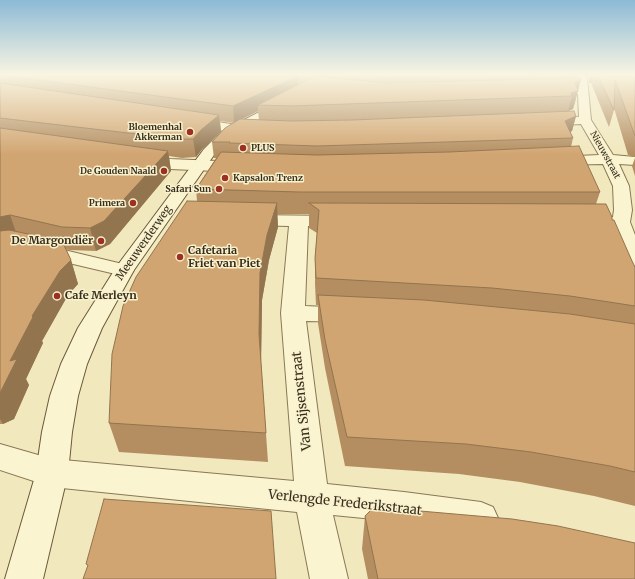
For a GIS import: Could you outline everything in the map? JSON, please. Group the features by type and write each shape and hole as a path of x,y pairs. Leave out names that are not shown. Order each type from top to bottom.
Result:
{"street":[{"name":"Meeuwerderweg","path":"24,579 52,473 57,432 64,396 74,364 90,328 124,270 199,166 221,140 237,128 287,101"},
{"name":"Nieuwstraat","path":"583,101 584,120 616,172 621,186 623,210 621,222 635,262"},
{"path":"182,120 237,128 268,130"},
{"path":"530,122 584,120"},
{"path":"124,158 199,166 256,167"},
{"path":"542,162 607,159 635,160"},
{"path":"163,217 185,218"},
{"path":"231,219 354,221"},
{"name":"Van Sijsenstraat","path":"299,221 293,313 312,500 329,579"},
{"path":"566,222 621,222"},
{"path":"0,248 18,245 124,270"},
{"path":"293,313 370,316"},
{"name":"Verlengde Frederikstraat","path":"0,457 52,473 312,500 404,507 514,523"}],"building":[{"path":"0,101 123,101 219,115 193,139 179,139 0,118"},
{"path":"196,101 244,101 233,106"},
{"path":"266,101 431,101 291,106 258,105"},
{"path":"610,101 614,101 614,110"},
{"path":"623,101 635,101 635,136"},
{"path":"574,111 576,116 565,121 573,138 317,146 212,142 225,128 240,119 292,121 352,120"},
{"path":"0,128 168,151 104,221 90,228 62,227 10,215 0,217"},
{"path":"579,146 600,192 299,192 196,189 221,152 317,155 449,152"},
{"path":"187,201 277,203 267,235 260,273 259,334 266,433 109,423 112,354 123,306 136,277"},
{"path":"309,203 606,204 612,220 614,220 635,267 635,306 570,296 492,288 316,278 315,258 319,210"},
{"path":"9,230 62,241 71,260 60,271 32,316 33,317 10,361 17,359 0,393 0,231"},
{"path":"318,295 424,300 570,314 635,324 635,472 531,452 466,444 347,437 325,340"},
{"path":"104,499 271,511 276,579 83,579 88,565 86,564"},
{"path":"374,507 512,519 558,526 635,543 635,579 378,579 365,516"}],"place":[{"name":"Bloemenhal Akkerman","path":"190,132"},
{"name":"PLUS","path":"243,148"},
{"name":"De Gouden Naald","path":"164,171"},
{"name":"Kapsalon Trenz","path":"225,178"},
{"name":"Safari Sun","path":"219,189"},
{"name":"Primera","path":"133,203"},
{"name":"De Margondiër","path":"101,241"},
{"name":"Cafetaria Friet van Piet","path":"180,257"},
{"name":"Cafe Merleyn","path":"57,296"}]}
